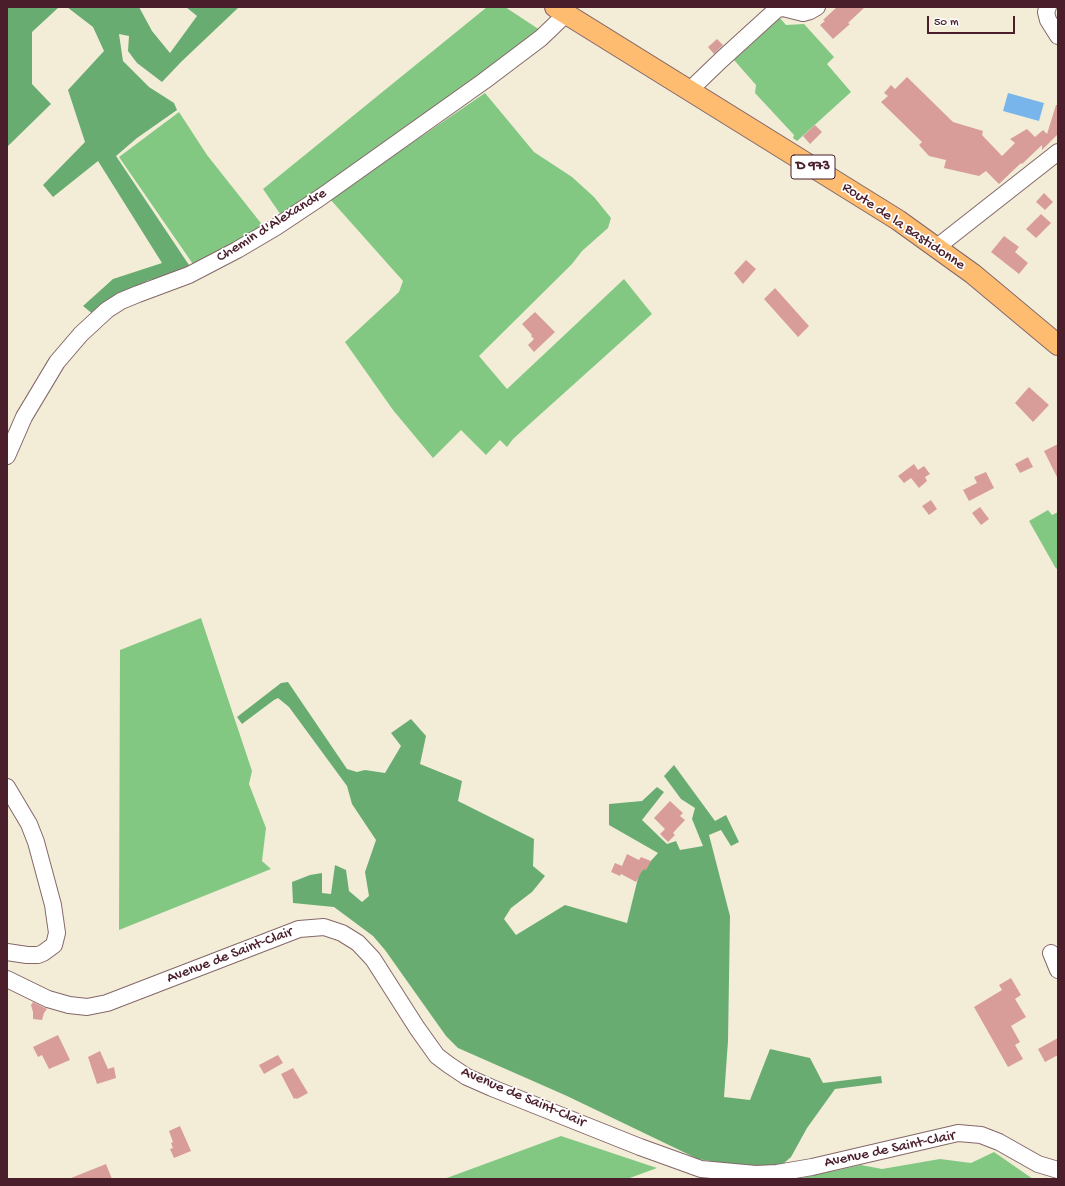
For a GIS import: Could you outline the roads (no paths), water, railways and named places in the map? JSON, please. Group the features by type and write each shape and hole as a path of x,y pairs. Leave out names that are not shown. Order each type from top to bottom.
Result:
{"main road":[{"name":"Route de la Bastidonne","path":"561,10 898,220 974,274 1058,345"}],"street":[{"path":"691,90 721,60 777,9 783,8 803,13 817,7"},
{"path":"1048,7 1046,12 1048,20 1058,36"},
{"name":"Chemin d'Alexandre","path":"7,456 24,417 57,362 81,334 107,310 132,296 189,275 237,250 321,198 484,81 540,38 561,10"},
{"path":"937,247 1058,152"},
{"path":"7,787 29,824 36,842 53,906 57,933 54,945 38,955 7,952"},
{"name":"Avenue de Saint-Clair","path":"7,979 48,998 69,1005 87,1007 107,1003 299,929 324,927 342,933 358,943 373,959 417,1028 437,1056 467,1077 701,1169 756,1174 777,1173 812,1167 958,1134 981,1135 999,1142 1038,1164 1058,1170"},
{"path":"1051,953 1058,970"}],"water":[{"path":"1008,93 1044,103 1039,121 1003,111"}]}
